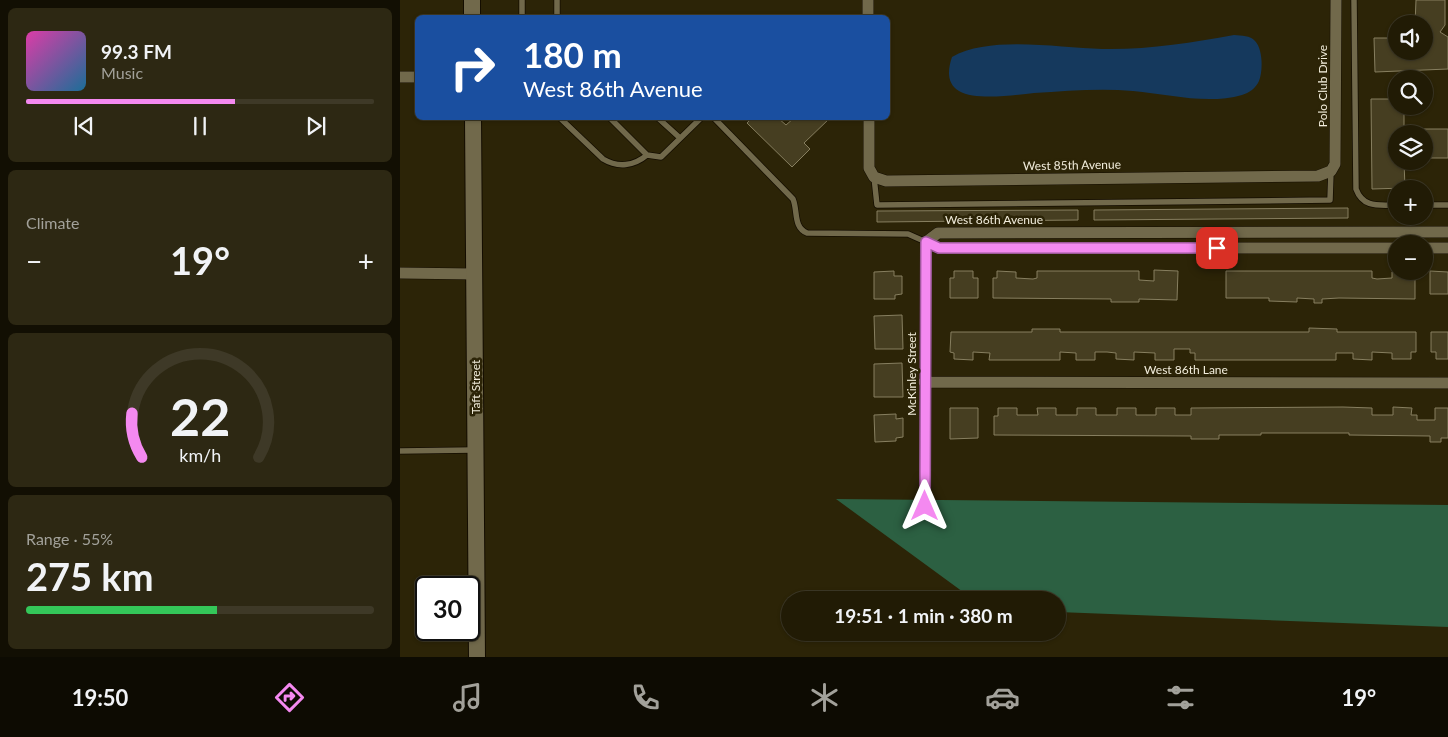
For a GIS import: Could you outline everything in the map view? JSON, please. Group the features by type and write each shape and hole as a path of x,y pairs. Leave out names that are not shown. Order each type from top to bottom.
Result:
{"main road":[{"path":"472,0 472,15"},
{"name":"Taft Street","path":"473,120 476,657"}],"street":[{"path":"868,0 868,15"},
{"name":"Polo Club Drive","path":"1331,171 1335,164 1336,0"},
{"path":"400,77 415,77"},
{"path":"869,120 869,168 874,177"},
{"name":"West 85th Avenue","path":"874,177 886,180 1318,176 1331,171"},
{"name":"West 86th Avenue","path":"926,242 938,233 1448,232"},
{"path":"926,242 939,248 1388,248"},
{"name":"McKinley Street","path":"925,506 926,242"},
{"path":"1433,248 1448,248"},
{"path":"400,273 474,274"},
{"name":"West 86th Lane","path":"924,382 1448,383"}],"lane":[{"path":"522,0 522,15"},
{"path":"557,0 557,15"},
{"path":"1354,0 1356,188 1360,198 1369,205 1388,205"},
{"path":"562,120 603,159 611,164 637,163 647,155"},
{"path":"612,120 647,155 661,157 699,120"},
{"path":"660,120 680,138"},
{"path":"716,120 793,199 797,209 797,224 800,230 807,233 908,234 926,242"},
{"path":"874,177 877,205 1310,201 1330,200 1331,171"},
{"path":"1433,205 1448,205"},
{"path":"400,450 475,450"}],"green space":[{"path":"836,499 1448,505 1448,627 1066,612 1066,591 962,591"}],"water":[{"path":"1234,35 1253,39 1258,45 1261,55 1261,72 1259,81 1252,90 1229,98 1201,99 1108,90 1059,91 985,97 959,91 952,84 949,76 952,57 968,50 985,46 1025,44 1102,49 1135,48 1185,43"}],"building":[{"path":"1416,0 1445,0 1445,25 1440,32 1448,37 1448,69 1375,72 1374,38 1388,38 1388,60 1433,60 1433,15 1415,15"},
{"path":"1371,99 1388,99 1388,115 1404,115 1404,125 1388,125 1388,170 1404,170 1405,180 1388,180 1388,189 1372,189"},
{"path":"750,120 780,120 786,125 792,120 828,120 804,143 810,149 792,167 747,123"},
{"path":"1433,129 1448,129 1448,158 1433,158"},
{"path":"1348,208 1348,218 1094,220 1094,210"},
{"path":"1078,210 1078,220 877,222 877,211"},
{"path":"1154,270 1178,271 1177,300 1139,299 1139,302 1111,302 1111,299 993,298 993,278 997,278 997,271 1016,272 1016,278 1033,279 1037,278 1037,271 1139,271 1139,280 1154,281"},
{"path":"894,271 894,276 902,276 902,294 895,295 895,299 874,299 874,272"},
{"path":"954,271 973,271 973,278 978,278 978,298 950,298 950,278 954,278"},
{"path":"1226,271 1372,271 1372,278 1415,280 1415,299 1339,298 1322,299 1322,303 1314,303 1314,299 1297,298 1297,302 1269,301 1269,298 1226,298"},
{"path":"1433,271 1448,272 1448,294 1430,294 1430,280 1433,280"},
{"path":"902,315 903,349 875,349 874,316"},
{"path":"1309,328 1337,329 1337,332 1416,332 1416,352 1411,352 1411,359 1392,359 1392,353 1372,352 1372,360 1353,359 1353,353 1336,353 1336,360 1195,360 1195,353 1190,353 1190,349 1174,349 1174,360 1155,360 1155,353 1134,352 1134,360 1116,359 1116,353 1095,352 1095,360 1076,360 1076,353 1060,352 1060,360 989,360 990,353 973,352 973,360 954,359 954,353 950,352 951,332 1032,332 1032,329 1060,329 1060,332 1309,332"},
{"path":"1431,332 1448,332 1448,359 1436,359 1436,352 1431,352"},
{"path":"902,363 903,397 874,397 874,364"},
{"path":"1343,407 1372,408 1372,415 1393,415 1393,407 1412,408 1411,415 1417,415 1417,420 1435,420 1435,408 1448,408 1448,438 1441,438 1441,442 1430,442 1430,436 1349,435 1349,433 1261,433 1261,435 1219,435 1219,439 1191,439 1191,436 994,435 994,416 998,416 998,408 1017,408 1017,415 1038,415 1037,408 1056,408 1056,415 1077,415 1077,408 1096,408 1096,415 1117,415 1117,408 1136,408 1136,415 1156,415 1156,408 1175,408 1175,415 1191,415 1191,408"},
{"path":"950,408 978,408 978,438 950,439"},
{"path":"896,414 896,419 903,418 903,437 896,438 896,441 875,442 874,415"}],"route":[{"path":"925,506 924,256 926,242 939,248 1217,248"}]}
